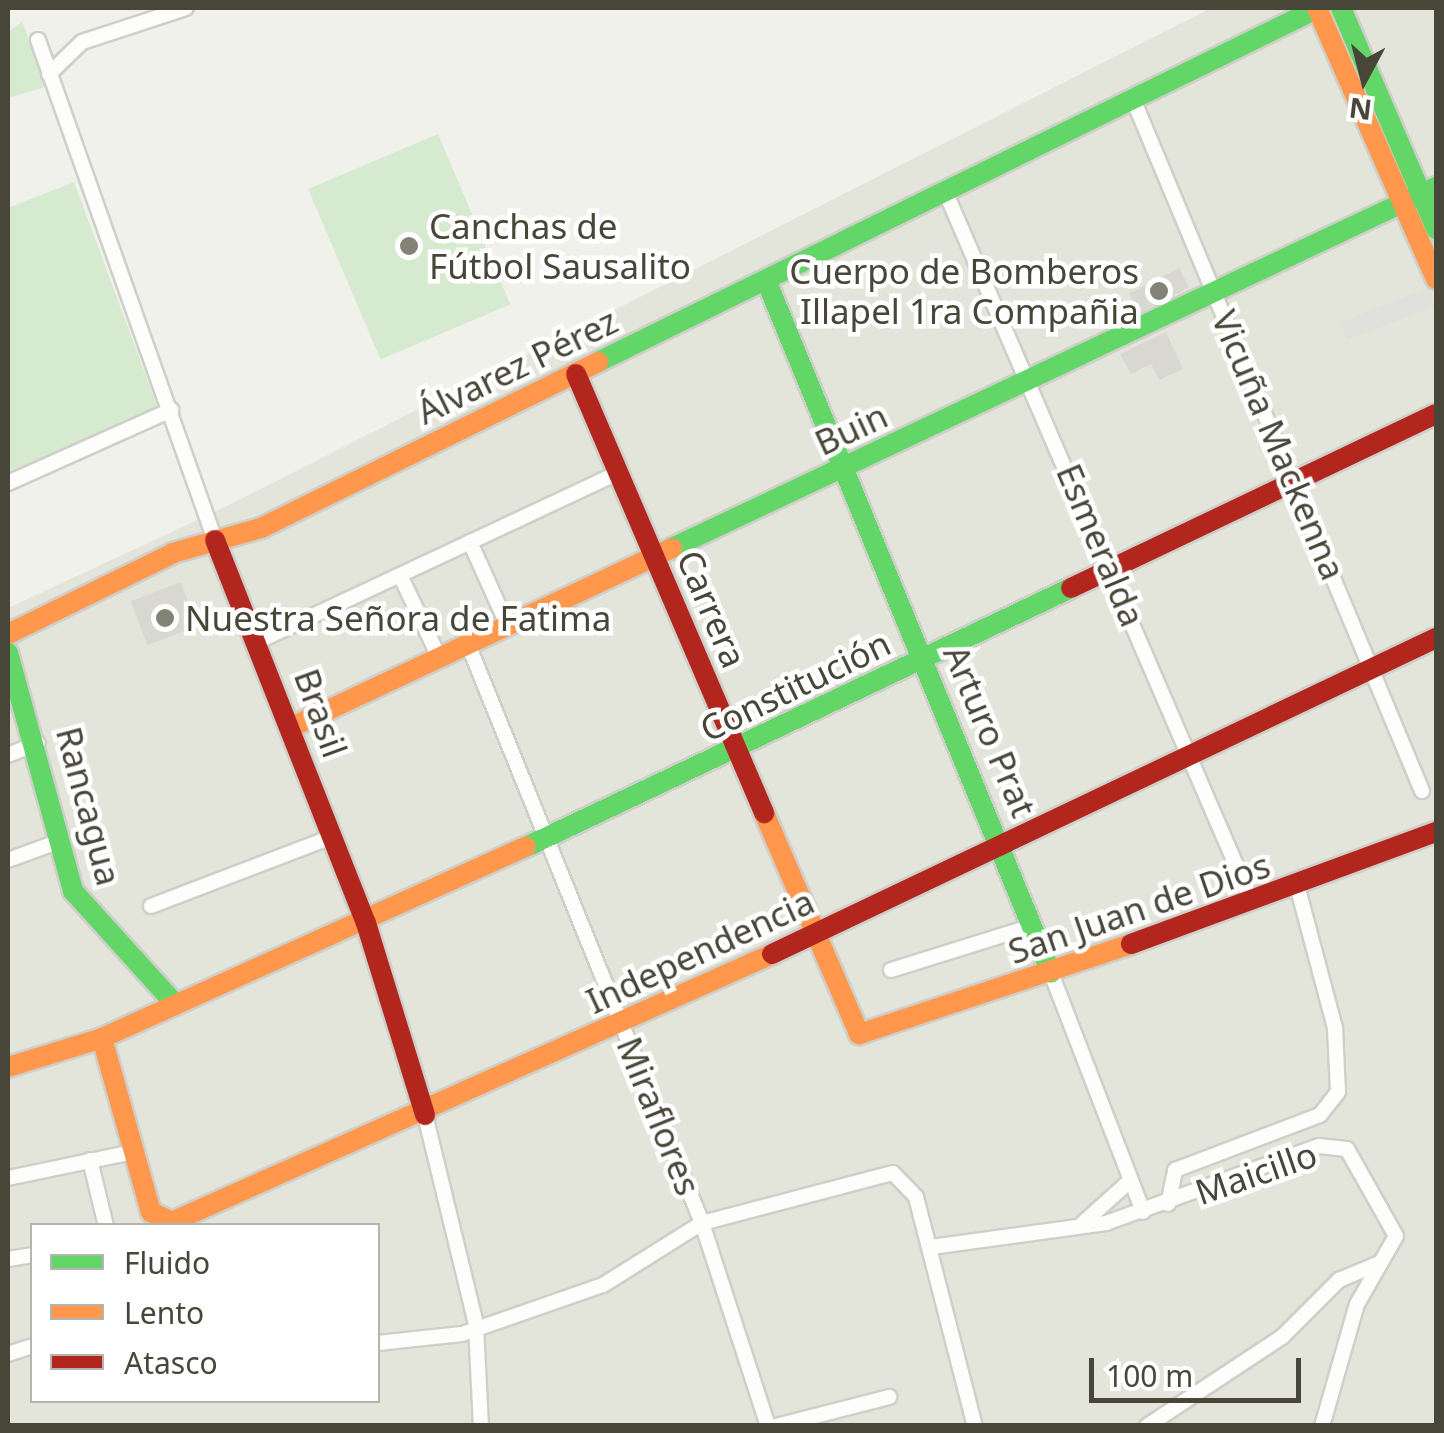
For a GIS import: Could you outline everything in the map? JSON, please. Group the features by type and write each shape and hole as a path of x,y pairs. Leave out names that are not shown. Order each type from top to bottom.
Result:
{"main road":[{"path":"1318,8 1420,195 1436,279"},
{"name":"Álvarez Pérez","path":"8,634 215,540 262,528 1318,8"},
{"path":"1341,8 1436,229"},
{"name":"Buin","path":"292,727 1420,195"},
{"name":"Arturo Prat","path":"766,280 1004,846 1051,973"},
{"name":"Carrera","path":"576,374 858,1034"},
{"name":"Constitución","path":"8,1066 102,1038 366,923 1436,414"},
{"name":"Brasil","path":"215,540 259,640 366,923 425,1115"},
{"name":"Independencia","path":"102,1038 151,1212 168,1222 425,1115 622,1025 1436,638"},
{"name":"Rancagua","path":"8,653 38,743 60,841 84,910 175,1004"},
{"name":"San Juan de Dios","path":"858,1034 1298,889 1436,832"}],"street":[{"path":"49,74 82,42 186,8"},
{"name":"Brasil","path":"38,40 215,540"},
{"name":"Vicuña Mackenna","path":"1133,99 1297,480 1422,792"},
{"name":"Esmeralda","path":"944,190 1112,569 1252,902"},
{"path":"8,483 170,410"},
{"path":"259,640 618,472"},
{"path":"470,542 508,626"},
{"path":"400,574 439,658"},
{"name":"Miraflores","path":"468,644 702,1224 772,1426"},
{"path":"8,755 38,743"},
{"path":"150,906 332,837"},
{"path":"8,860 60,841"},
{"name":"Maicillo","path":"1168,1204 1175,1170 1320,1116 1338,1092 1334,1028 1298,889"},
{"path":"890,970 1032,926"},
{"name":"Arturo Prat","path":"1051,973 1143,1212"},
{"name":"Brasil","path":"425,1115 476,1325 482,1426"},
{"name":"Maicillo","path":"1168,1204 1319,1146 1347,1149 1396,1225 1377,1264 1322,1426"},
{"path":"8,1178 132,1152"},
{"path":"90,1160 105,1223"},
{"path":"380,1343 476,1325 603,1285 702,1224 904,1176 932,1247 975,1426"},
{"path":"1083,1223 1131,1180"},
{"path":"932,1247 1083,1223 1168,1204"},
{"path":"1154,1424 1282,1337 1340,1280 1377,1264"},
{"path":"772,1426 889,1397"}],"shaded area":[{"path":"1211,8 1436,8 1436,1425 8,1425 8,608 217,511"},
{"path":"1429,288 1436,306 1347,340 1340,322"}],"green space":[{"path":"22,22 48,86 8,98 8,32"},
{"name":"Canchas de Fútbol Sausalito","path":"438,134 510,304 380,359 308,189"},
{"path":"74,182 159,411 8,475 8,208"}],"building":[{"name":"Cuerpo de Bomberos Illapel 1ra Compañia","path":"1179,268 1189,288 1139,313 1129,293"},
{"path":"1166,332 1183,369 1159,380 1151,364 1131,374 1120,354"},
{"name":"Nuestra Señora de Fatima","path":"181,582 198,626 147,645 131,601"}],"traffic: fast":[{"path":"598,362 1318,8"},
{"path":"1341,8 1436,229"},
{"path":"672,548 1436,187"},
{"path":"766,280 1051,973"},
{"path":"526,847 1071,588"},
{"path":"8,653 73,891 175,1004"}],"traffic: slow":[{"path":"1317,8 1436,279"},
{"path":"8,634 173,553 261,528 598,362"},
{"path":"292,727 672,548"},
{"path":"764,813 859,1034 1131,944"},
{"path":"8,1067 102,1038 526,847"},
{"path":"102,1038 151,1212 172,1222 772,954"}],"traffic: jam":[{"path":"576,374 764,813"},
{"path":"1071,588 1436,414"},
{"path":"215,540 366,923 425,1115"},
{"path":"772,954 1436,638"},
{"path":"1131,944 1436,832"}],"place":[{"name":"Canchas de Fútbol Sausalito","path":"409,246"},
{"name":"Cuerpo de Bomberos Illapel 1ra Compañia","path":"1159,291"},
{"name":"Nuestra Señora de Fatima","path":"165,618"}]}
